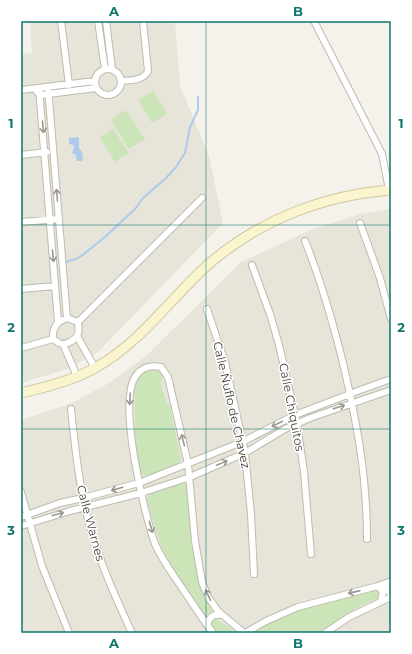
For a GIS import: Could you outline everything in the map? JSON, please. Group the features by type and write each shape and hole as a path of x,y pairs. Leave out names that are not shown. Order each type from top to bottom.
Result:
{"street":[{"path":"61,21 70,85"},
{"path":"98,21 105,69"},
{"path":"106,21 112,69"},
{"path":"121,80 141,78 147,74 148,71 143,21"},
{"path":"21,393 40,389 95,368 128,345 210,263 241,239 272,221 304,208 336,198 390,190 382,154 314,21"},
{"path":"40,95 48,90 70,85 96,85 104,94 109,95 118,90 121,86 120,76 112,69 105,69 98,74 96,85"},
{"path":"21,90 48,90 96,85"},
{"path":"37,89 40,95 58,322"},
{"path":"48,90 67,318"},
{"path":"21,155 54,152"},
{"path":"78,322 202,198"},
{"path":"21,222 59,219"},
{"path":"360,223 380,278 391,319"},
{"path":"305,241 327,304 351,394 359,434 364,473 367,538"},
{"name":"Calle Chiquitos","path":"252,265 277,339 297,424 304,472 311,554"},
{"path":"21,289 55,286"},
{"name":"Calle Ñuflo de Chavez","path":"207,309 224,362 245,453 251,514 254,574"},
{"path":"67,318 78,322 79,329 77,336 70,342 63,344 53,339 52,333 54,326 58,322 67,318"},
{"path":"77,336 95,368"},
{"path":"21,348 53,339"},
{"path":"63,344 77,376"},
{"path":"212,633 165,564 155,543 141,493 131,439 131,387 135,376 143,369 148,367 161,367 168,377 188,464 195,541 202,582 208,597 222,616 245,633 276,616 298,607 389,582"},
{"path":"24,516 60,503 139,482 188,464 242,442 295,415 391,379"},
{"path":"21,526 85,507 141,493 190,477 245,453 310,418 391,390"},
{"name":"Calle Warnes","path":"71,409 76,456 85,507 96,547 105,572 131,631"},
{"path":"21,492 24,516 29,523 42,566 69,633"},
{"path":"389,582 387,590 391,594"},
{"path":"378,586 383,592 381,601"},
{"path":"325,633 349,616 391,597"},
{"path":"207,625 209,618 212,615 216,614 222,616"}],"shaded area":[{"path":"30,21 175,21 180,86 209,156 223,223 98,352 67,369 21,383 21,54 32,53"},
{"path":"391,209 391,633 21,633 21,420 70,404 111,382 145,357 241,262 313,229 361,214"}],"green space":[{"path":"153,91 167,114 152,123 138,100"},
{"path":"126,110 145,139 129,149 111,120"},
{"path":"113,129 129,153 115,162 100,138"},
{"path":"151,369 158,370 163,376 161,384 167,404 170,406 181,460 175,465 157,473 143,475 140,473 135,438 134,388 136,381 140,376"},
{"path":"176,483 186,485 188,490 195,563 202,588 212,611 205,617 174,571 163,551 146,498 157,490"},
{"path":"376,590 379,591 380,595 378,598 356,608 319,633 255,633 258,629 309,607"},
{"path":"215,618 232,630 233,633 215,633 210,627 209,621"}],"water":[{"path":"69,138 79,138 79,148 83,158 82,161 77,161 76,155 72,153 74,147 73,145 69,144"}],"waterway":[{"path":"66,262 78,258 106,236 176,167 185,153 190,127 198,110 198,97"}]}
